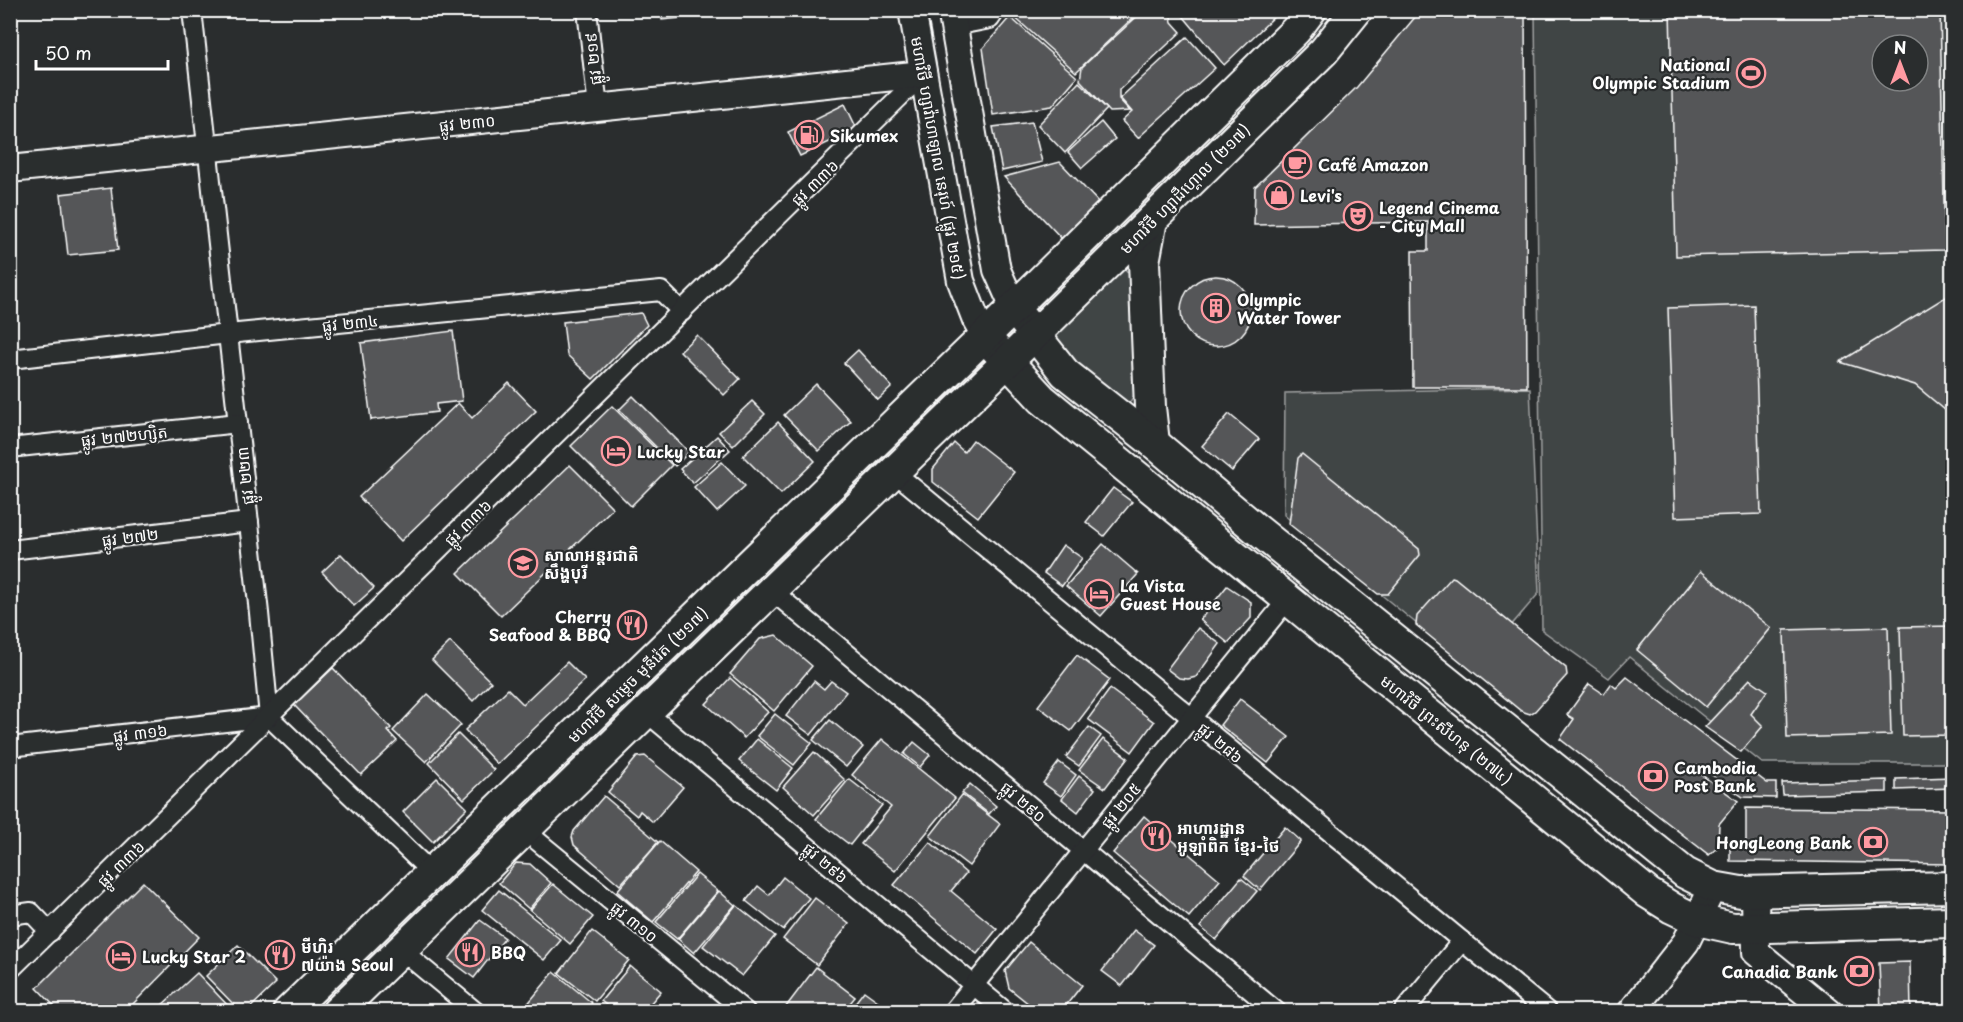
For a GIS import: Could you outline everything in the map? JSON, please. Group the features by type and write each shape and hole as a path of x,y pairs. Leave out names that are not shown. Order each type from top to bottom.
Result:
{"main road":[{"name":"មហាវិថី ហ្សាដឹហ្គោល (២១៧)","path":"985,336 1296,30 1311,10"},
{"name":"មហាវិថី ហ្សាដឹហ្គោល (២១៧)","path":"1007,362 1324,51 1357,10"},
{"path":"1152,220 1144,262 1150,407 1154,443"},
{"path":"1014,308 1065,373 1685,873 1713,887 1730,891 1953,887"},
{"name":"មហាវិថី ព្រះសីហនុ (២៧៤)","path":"985,336 1042,399 1648,892 1672,908 1697,920 1733,928 1953,922"},
{"name":"មហាវិថី សម្តេច មុនីរ៉េត (២១៧)","path":"288,1011 985,336"},
{"name":"មហាវិថី សម្តេច មុនីរ៉េត (២១៧)","path":"337,1011 1007,362"}],"street":[{"name":"ផ្លូវ ២២៣","path":"192,10 269,717"},
{"name":"ផ្លូវ ២១៩","path":"586,10 598,108"},
{"name":"មហាវិថី ហ្សាវ៉ាហាឡាល នេរុហ៍ (ផ្លូវ ២១៥)","path":"912,10 961,281 976,321 985,336"},
{"path":"996,10 990,19 952,18 997,270 1014,308"},
{"name":"ផ្លូវ ២៣០","path":"10,169 924,74"},
{"name":"ផ្លូវ ៣៣៦","path":"10,970 924,74"},
{"name":"ផ្លូវ ២៣៤","path":"10,358 661,291 682,312"},
{"name":"ផ្លូវ ២៧២ហ្សិត","path":"10,448 238,423"},
{"name":"ផ្លូវ ២៨៦","path":"894,472 1548,1011"},
{"name":"ផ្លូវ ២៧២","path":"10,550 249,522"},
{"name":"ផ្លូវ ២៩០","path":"772,591 1277,1011"},
{"name":"ផ្លូវ ២០៥","path":"952,1011 1288,599"},
{"name":"ផ្លូវ ២៩៦","path":"646,712 1006,1011"},
{"path":"269,717 432,873"},
{"name":"ផ្លូវ ៣១៦","path":"10,747 269,717"},
{"name":"ផ្លូវ ៣១០","path":"524,830 746,1011"},
{"path":"1631,1011 1686,942 1713,887"},
{"path":"1755,892 1756,952 1830,1011"},
{"path":"10,915 31,912 50,932"},
{"path":"1403,1011 1462,941"},
{"path":"401,950 476,1011"}],"shaded area":[{"path":"1535,11 1952,11 1952,763 1762,763 1629,657 1609,678 1542,630"},
{"path":"1125,269 1132,277 1136,392 1130,402 1117,401 1079,369 1051,339 1115,274"},
{"path":"1530,388 1539,593 1473,670 1284,515 1285,393"}],"building":[{"path":"661,10 707,10 708,15 662,20"},
{"path":"1017,10 1084,10 1092,17 1098,10 1141,10 1076,72 1012,15"},
{"path":"1144,10 1170,10 1172,22 1181,32 1119,90 1119,99 1130,111 1110,112 1080,80 1082,67"},
{"path":"1178,10 1281,10 1224,65"},
{"path":"1421,10 1525,10 1527,387 1413,387 1412,251 1428,251 1428,222 1254,225 1255,187 1357,87"},
{"path":"1670,10 1940,10 1945,250 1676,256"},
{"path":"1010,17 1077,77 1052,106 993,115 983,48"},
{"path":"1187,37 1215,68 1138,138 1122,121 1132,112 1120,98"},
{"path":"1079,82 1107,109 1065,153 1038,125"},
{"path":"845,104 857,129 800,156 788,132"},
{"path":"1032,122 1042,162 1002,171 993,127"},
{"path":"1101,122 1115,139 1082,168 1068,152"},
{"path":"1060,162 1101,205 1063,240 1004,177"},
{"path":"111,188 118,250 68,255 61,194"},
{"name":"Olympic Water Tower","path":"1209,276 1223,276 1236,282 1245,291 1251,304 1249,324 1241,336 1223,346 1209,346 1196,340 1187,331 1181,318 1181,304 1187,291 1196,282"},
{"path":"1952,293 1952,416 1915,385 1840,362"},
{"path":"1754,305 1761,514 1675,517 1668,308"},
{"path":"641,313 647,325 593,379 567,355 563,322"},
{"path":"453,331 462,401 436,404 437,412 371,420 361,343"},
{"path":"697,335 740,379 724,395 680,351"},
{"path":"858,350 892,387 878,400 844,363"},
{"path":"509,383 536,411 401,541 359,497 458,403 472,418"},
{"path":"816,384 851,421 819,451 784,415"},
{"path":"633,396 689,452 675,466 619,410"},
{"path":"752,401 765,414 733,446 719,432"},
{"path":"612,406 672,465 631,506 571,446"},
{"path":"1229,414 1259,439 1232,471 1202,446"},
{"path":"778,422 815,461 781,494 743,456"},
{"path":"717,436 730,450 693,483 680,469"},
{"path":"973,440 1014,472 978,517 933,482 933,469 954,443 964,452"},
{"path":"1302,454 1419,549 1420,555 1388,594 1378,594 1289,524 1298,458"},
{"path":"722,462 745,486 717,512 694,487"},
{"path":"570,465 613,508 501,616 458,573"},
{"path":"1113,488 1132,502 1104,536 1086,522"},
{"path":"1103,544 1138,574 1101,616 1066,586"},
{"path":"1063,545 1082,558 1062,586 1044,573"},
{"path":"341,554 374,588 354,606 322,572"},
{"path":"1701,571 1771,628 1706,707 1637,650"},
{"path":"1452,577 1566,668 1567,675 1530,714 1521,711 1416,625 1417,616"},
{"path":"1227,586 1251,602 1251,618 1228,643 1200,620"},
{"path":"1952,626 1952,735 1903,736 1900,627"},
{"path":"1888,627 1891,735 1787,738 1784,630"},
{"path":"1198,628 1220,644 1196,677 1179,678 1167,669"},
{"path":"776,635 812,666 774,711 730,674 760,639"},
{"path":"450,642 491,682 473,701 432,660"},
{"path":"1077,655 1110,680 1071,731 1038,706"},
{"path":"567,662 585,680 497,764 465,730 508,689 523,704"},
{"path":"333,668 391,728 388,731 397,741 361,775 294,705"},
{"path":"1627,677 1767,783 1776,783 1776,798 1743,797 1699,766 1689,766 1738,801 1719,824 1718,847 1709,855 1560,739 1574,719 1567,715 1589,684 1604,694 1611,684 1616,688"},
{"path":"730,678 768,712 744,738 706,704"},
{"path":"1750,679 1767,691 1751,714 1763,726 1741,752 1705,727"},
{"path":"814,681 824,689 831,681 846,692 811,735 786,716"},
{"path":"1110,689 1154,722 1132,752 1088,719"},
{"path":"428,694 461,725 426,762 393,731"},
{"path":"1240,699 1289,737 1268,763 1220,725"},
{"path":"775,714 812,743 794,765 757,736"},
{"path":"830,720 863,747 846,767 813,740"},
{"path":"1089,727 1101,736 1079,766 1066,757"},
{"path":"458,734 494,770 464,799 429,763"},
{"path":"757,739 793,768 776,790 739,761"},
{"path":"882,739 955,798 895,871 861,844 891,807 852,775"},
{"path":"1103,739 1128,758 1105,788 1079,770"},
{"path":"914,742 930,755 920,767 904,754"},
{"path":"814,752 845,780 814,815 783,787"},
{"path":"645,756 683,787 653,822 640,811 637,816 608,792 637,757"},
{"path":"1059,762 1076,775 1061,796 1043,783"},
{"path":"10,765 15,826 10,826"},
{"path":"1079,776 1095,789 1078,812 1062,799"},
{"path":"1952,777 1952,788 1896,790 1896,779"},
{"path":"437,778 467,808 433,842 403,812"},
{"path":"849,779 882,805 850,845 816,819"},
{"path":"1887,780 1887,792 1783,795 1782,783"},
{"path":"970,784 996,806 989,814 962,793"},
{"path":"962,795 1000,824 969,866 930,836"},
{"path":"604,796 658,842 620,885 574,845 572,837 574,831"},
{"path":"1746,808 1952,810 1952,864 1730,861 1730,846 1746,846"},
{"path":"1144,816 1220,880 1189,917 1113,853"},
{"path":"1285,827 1301,841 1260,890 1244,876"},
{"path":"660,841 696,872 653,922 617,891"},
{"path":"930,842 966,873 951,891 997,929 977,954 894,885"},
{"path":"516,863 530,864 551,883 529,909 499,883"},
{"path":"697,874 718,891 677,939 656,922"},
{"path":"783,877 809,898 783,930 746,901 758,886 769,895"},
{"path":"1241,878 1257,891 1216,940 1200,927"},
{"path":"143,882 199,937 125,1012 60,1012 37,988"},
{"path":"553,884 593,917 570,944 530,910"},
{"path":"499,890 561,940 544,960 482,910"},
{"path":"719,891 735,905 694,953 678,939"},
{"path":"815,898 849,924 817,965 783,939"},
{"path":"736,905 775,936 742,976 703,946"},
{"path":"480,920 505,938 474,978 449,959"},
{"path":"1134,930 1154,945 1122,986 1102,971"},
{"path":"592,931 629,960 595,1001 559,973"},
{"path":"1029,942 1082,985 1061,1012 1039,1012 1009,988 1005,971"},
{"path":"238,945 276,983 246,1012 241,1012 206,976"},
{"path":"1910,962 1911,1012 1881,1012 1879,963"},
{"path":"630,966 661,991 643,1012 615,1012 601,1001"},
{"path":"816,967 855,997 843,1012 782,1012"},
{"path":"554,972 592,1003 585,1012 521,1012"},
{"path":"197,973 234,1012 166,1012 161,1006"},
{"path":"864,991 889,1009 893,1012 848,1012"}],"place":[{"name":"National Olympic Stadium","path":"1751,73"},
{"name":"Sikumex","path":"809,135"},
{"name":"Café Amazon","path":"1297,164"},
{"name":"Levi's","path":"1279,195"},
{"name":"Legend Cinema - City Mall","path":"1358,216"},
{"name":"Olympic Water Tower","path":"1216,308"},
{"name":"Lucky Star","path":"616,451"},
{"name":"សាលាអន្តរជាតិ សឹង្ហបុរី","path":"523,563"},
{"name":"La Vista Guest House","path":"1099,594"},
{"name":"Cherry Seafood & BBQ","path":"632,625"},
{"name":"Cambodia Post Bank","path":"1653,776"},
{"name":"អាហារដ្ឋាន អូឡាំពិក ខ្មែរ-ថៃ","path":"1156,836"},
{"name":"HongLeong Bank","path":"1873,842"},
{"name":"BBQ","path":"470,952"},
{"name":"មីហិរ ៧យ៉ាង Seoul","path":"280,955"},
{"name":"Lucky Star 2","path":"121,956"},
{"name":"Canadia Bank","path":"1859,971"}]}
